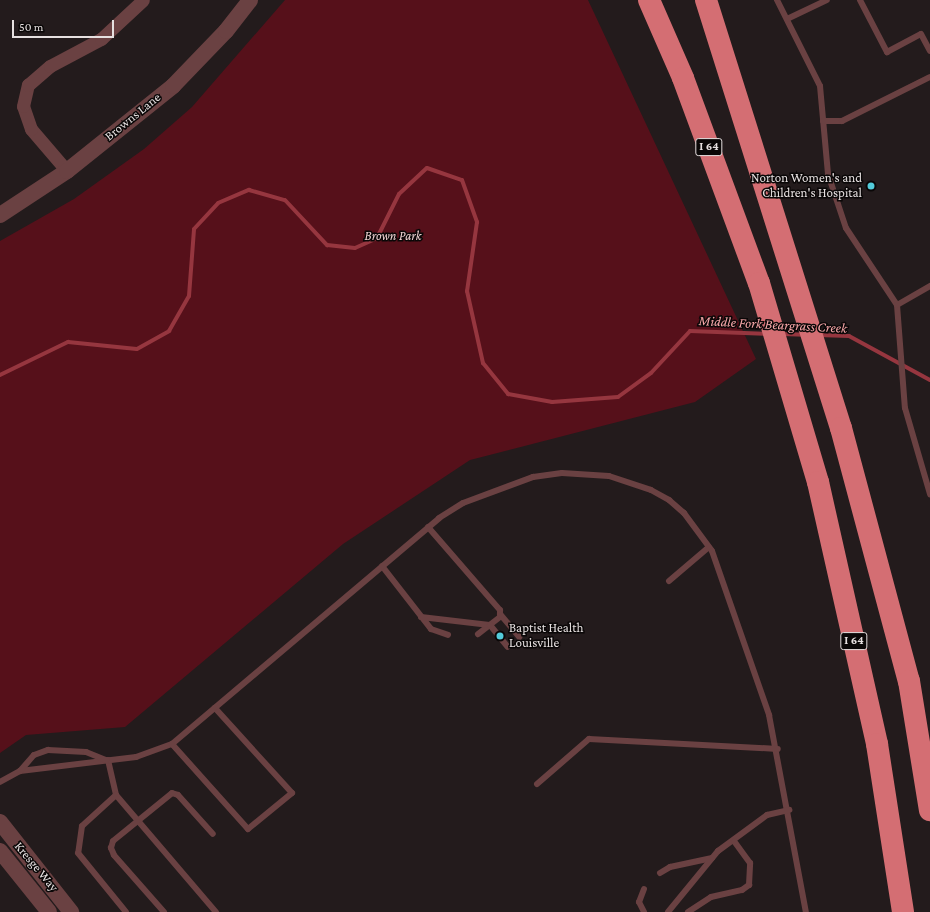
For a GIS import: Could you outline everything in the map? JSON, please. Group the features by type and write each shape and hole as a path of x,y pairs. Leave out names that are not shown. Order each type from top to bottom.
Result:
{"highway":[{"name":"I 64","path":"649,0 683,78 763,295 818,482 876,744 903,912"},
{"path":"694,0 730,76"},
{"path":"706,0 825,375 909,681 930,810"}],"street":[{"path":"67,171 30,129 23,106 28,85 50,66 101,40 143,0"},
{"name":"Browns Lane","path":"0,215 67,171 173,86 226,31 250,0"},
{"name":"Kresge Way","path":"0,822 71,912"},
{"name":"Kresge Way","path":"0,851 49,912"}],"lane":[{"path":"777,0 820,86 828,174 846,228 897,305 905,408 930,494"},
{"path":"787,19 827,0"},
{"path":"860,0 887,52 921,34 930,51"},
{"path":"823,121 842,121 930,77"},
{"path":"897,305 930,286"},
{"path":"20,771 136,757 172,744 428,527 462,503 511,482 562,473 590,473 633,483 669,500 684,513 709,547 724,581 778,748 806,912"},
{"path":"428,527 519,637"},
{"path":"669,581 709,547"},
{"path":"382,566 421,616 437,633 448,634"},
{"path":"478,634 490,625 500,614"},
{"path":"421,616 490,625 508,647"},
{"path":"172,744 248,829 292,792 215,708"},
{"path":"537,784 589,739 778,748"},
{"path":"0,782 20,771 34,755 48,750 86,752 108,760"},
{"path":"108,760 116,795 216,912"},
{"path":"164,912 111,848 113,841 172,793 178,795 212,834"},
{"path":"116,795 82,826 78,854 126,912"},
{"path":"668,912 712,858 767,815 789,810"},
{"path":"688,912 711,897 742,890 748,885 750,863 734,841"},
{"path":"660,873 670,867 712,858"},
{"path":"644,889 639,902 644,912"},
{"path":"674,912 680,899"}],"green space":[{"name":"Brown Park","path":"285,0 588,0 756,359 695,402 470,460 343,544 125,727 26,735 0,753 0,241 74,199 144,149 192,107"}],"waterway":[{"name":"Middle Fork Beargrass Creek","path":"0,375 68,342 137,349 169,331 189,296 194,229 218,203 249,190 285,200 327,245 355,248 377,238 399,194 427,168 462,180 477,222 467,291 483,363 508,394 552,402 618,397 651,373 690,331 767,334"},
{"name":"Middle Fork Beargrass Creek","path":"782,334 805,335"},
{"name":"Middle Fork Beargrass Creek","path":"818,335 849,336 930,380"}],"place":[{"name":"Norton Women's and Children's Hospital","path":"871,186"},
{"name":"Baptist Health Louisville","path":"500,636"}]}
